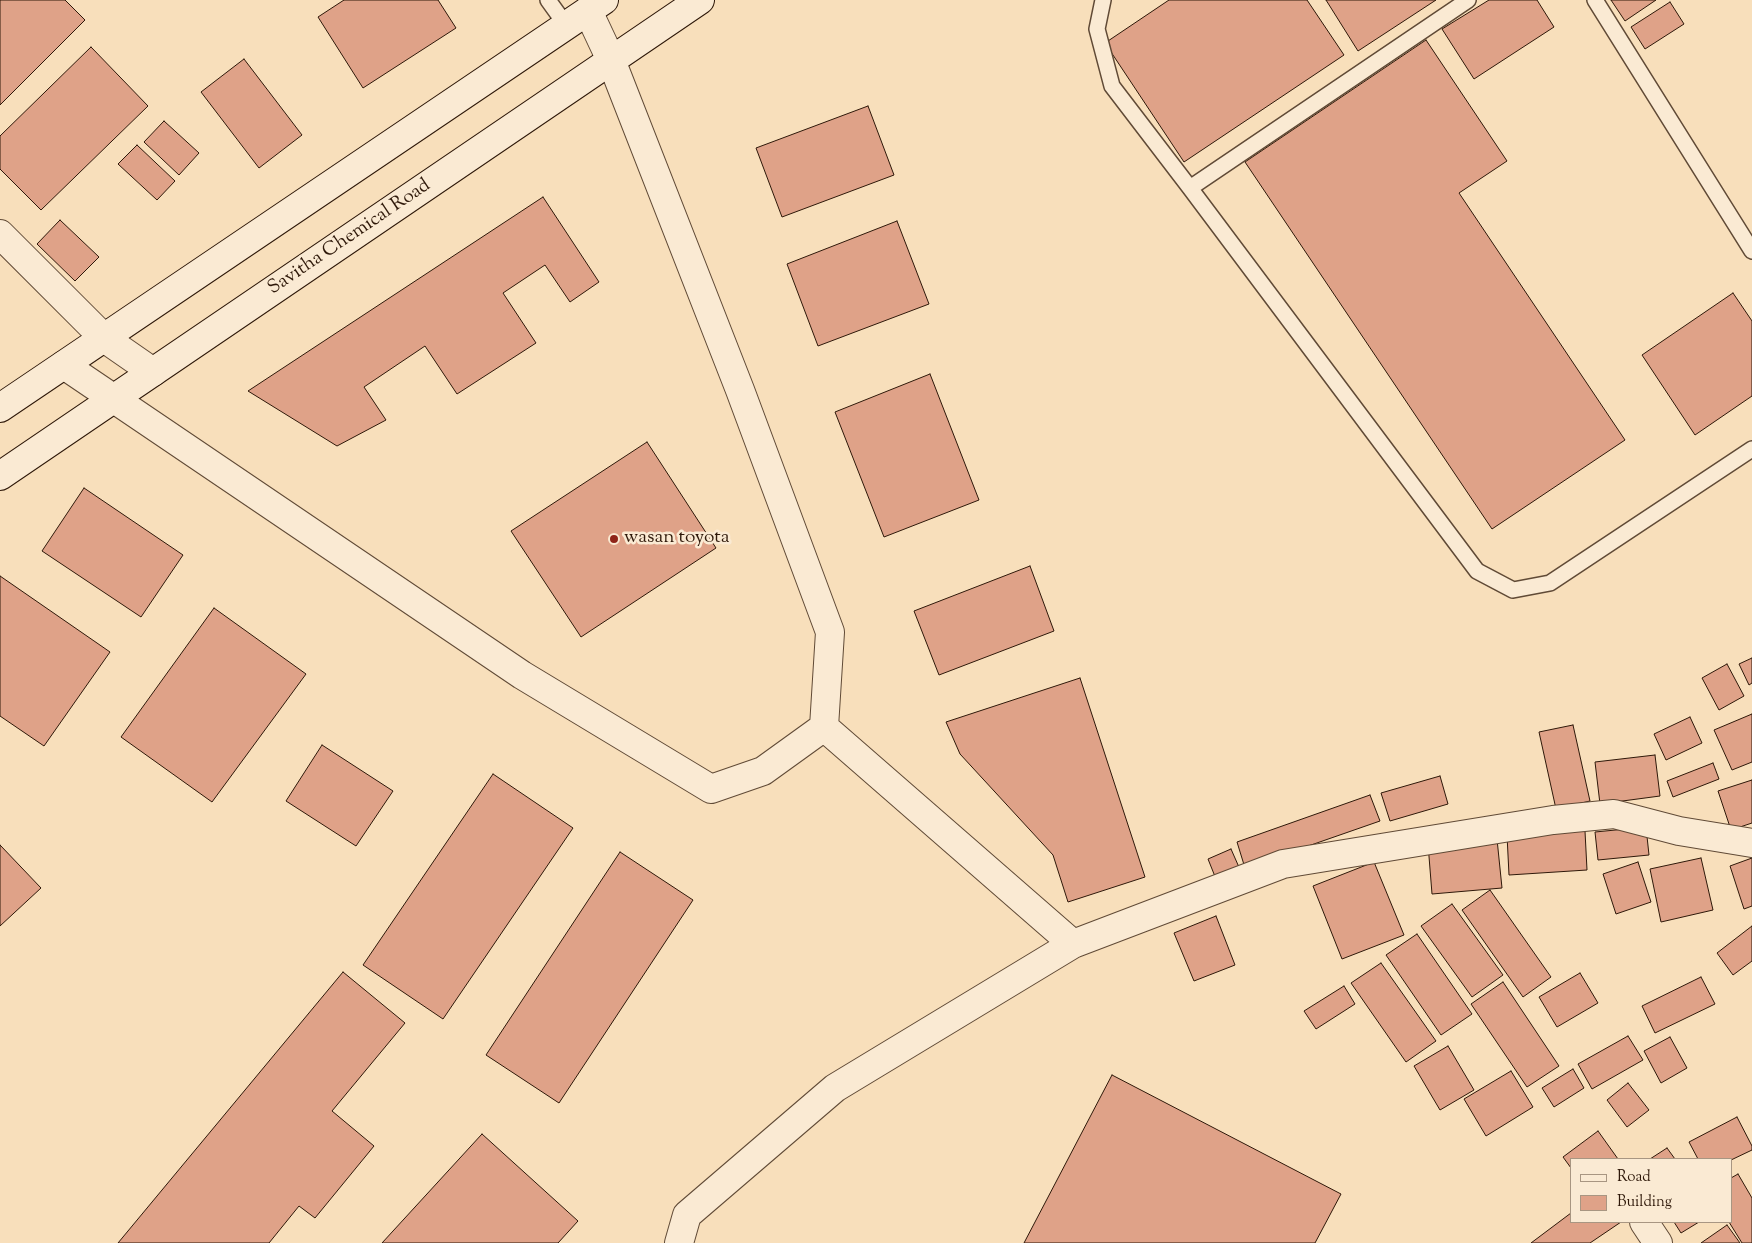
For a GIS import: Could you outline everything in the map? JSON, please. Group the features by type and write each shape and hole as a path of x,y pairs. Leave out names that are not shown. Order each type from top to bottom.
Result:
{"street":[{"name":"Savitha Chemical Road","path":"0,476 700,0"},
{"path":"0,408 586,12 611,60 740,390 830,632 824,727 763,772 711,789 522,675 64,365"},
{"path":"0,234 104,338 153,372"},
{"path":"824,727 1073,944"},
{"path":"679,1243 688,1215 835,1088 1073,944 1283,864 1553,820 1614,814 1678,830 1752,843"},
{"path":"1645,1223 1658,1243"}],"lane":[{"path":"548,0 586,12"},
{"path":"1103,0 1097,29 1112,86 1477,571 1513,590 1550,583 1752,449"},
{"path":"1190,188 1468,0"},
{"path":"1595,0 1752,251"}],"building":[{"path":"0,0 65,0 85,20 0,105"},
{"path":"344,0 438,0 456,28 363,88 318,17"},
{"path":"1169,0 1307,0 1344,55 1184,162 1105,43"},
{"path":"1326,0 1436,0 1358,51"},
{"path":"1489,0 1537,0 1554,27 1474,79 1442,29"},
{"path":"1611,0 1656,0 1625,21"},
{"path":"1670,2 1684,24 1645,49 1631,27"},
{"path":"1426,40 1507,161 1459,193 1625,440 1492,529 1245,162"},
{"path":"91,47 148,106 41,210 0,169 0,136"},
{"path":"244,59 302,135 259,168 201,92"},
{"path":"868,106 894,175 782,217 756,148"},
{"path":"164,121 199,153 179,175 144,142"},
{"path":"137,145 175,181 157,200 118,164"},
{"path":"543,197 599,282 570,302 545,265 503,293 536,343 457,394 425,346 364,387 386,420 337,446 248,391"},
{"path":"60,220 99,257 75,281 37,244"},
{"path":"897,221 929,304 818,346 787,264"},
{"path":"1733,293 1752,321 1752,396 1695,435 1642,355"},
{"path":"930,374 979,500 884,537 835,412"},
{"name":"wasan toyota","path":"647,442 716,548 581,637 511,531"},
{"path":"84,488 183,555 141,617 42,551"},
{"path":"1030,566 1054,631 939,675 914,611"},
{"path":"0,576 110,652 44,746 0,716"},
{"path":"214,608 306,674 212,802 121,737"},
{"path":"1752,658 1752,683 1749,685 1739,664"},
{"path":"1727,664 1744,696 1719,710 1702,678"},
{"path":"1080,678 1145,877 1068,902 1053,855 960,754 946,722"},
{"path":"1752,714 1752,762 1732,770 1714,730"},
{"path":"1690,717 1702,743 1666,760 1654,734"},
{"path":"1573,725 1590,801 1556,809 1539,732"},
{"path":"322,745 393,791 356,846 286,801"},
{"path":"1655,755 1660,796 1600,804 1595,762"},
{"path":"1713,763 1719,779 1673,797 1667,781"},
{"path":"493,774 573,828 443,1019 363,965"},
{"path":"1440,776 1448,804 1390,821 1381,793"},
{"path":"1752,780 1752,823 1731,830 1718,791"},
{"path":"1370,795 1380,821 1245,868 1237,842"},
{"path":"1646,827 1649,855 1598,860 1595,832"},
{"path":"1585,831 1587,870 1509,875 1507,835"},
{"path":"1497,839 1502,888 1432,894 1428,844"},
{"path":"0,845 41,888 0,926"},
{"path":"1231,849 1242,874 1218,884 1208,859"},
{"path":"620,852 693,900 559,1103 486,1055"},
{"path":"1701,858 1713,910 1661,922 1650,869"},
{"path":"1752,858 1752,906 1744,909 1730,866"},
{"path":"1374,862 1404,935 1342,959 1313,886"},
{"path":"1638,862 1651,902 1616,914 1603,874"},
{"path":"1490,890 1551,977 1523,997 1462,910"},
{"path":"1452,904 1503,975 1472,997 1421,926"},
{"path":"1216,916 1235,965 1194,981 1174,933"},
{"path":"1752,926 1752,961 1733,975 1717,953"},
{"path":"1417,934 1472,1014 1441,1035 1386,955"},
{"path":"1381,963 1436,1041 1406,1062 1351,983"},
{"path":"343,972 405,1023 332,1111 374,1146 315,1218 299,1206 269,1243 118,1243"},
{"path":"1580,973 1598,1003 1557,1027 1539,997"},
{"path":"1701,977 1715,1004 1655,1033 1642,1006"},
{"path":"1503,982 1559,1066 1527,1087 1471,1004"},
{"path":"1344,986 1355,1004 1316,1029 1304,1011"},
{"path":"1628,1036 1643,1060 1592,1089 1578,1064"},
{"path":"1670,1037 1687,1068 1661,1083 1644,1051"},
{"path":"1448,1046 1474,1090 1440,1110 1414,1066"},
{"path":"1573,1069 1584,1088 1554,1107 1542,1088"},
{"path":"1511,1071 1533,1107 1486,1136 1464,1099"},
{"path":"1112,1075 1341,1194 1315,1243 1024,1243"},
{"path":"1628,1083 1649,1110 1627,1127 1607,1100"},
{"path":"1737,1117 1752,1146 1752,1150 1732,1160 1732,1158 1697,1158 1689,1142"},
{"path":"1598,1131 1617,1158 1570,1158 1570,1167 1563,1157"},
{"path":"482,1134 578,1221 558,1243 382,1243"},
{"path":"1667,1148 1674,1158 1652,1158"},
{"path":"1738,1174 1752,1198 1752,1243 1742,1243 1730,1223 1732,1223 1732,1177"},
{"path":"1570,1214 1570,1223 1620,1223 1590,1243 1531,1243"},
{"path":"1675,1223 1697,1223 1681,1233"},
{"path":"1727,1225 1740,1243 1701,1243"}],"place":[{"name":"wasan toyota","path":"614,539"}]}
